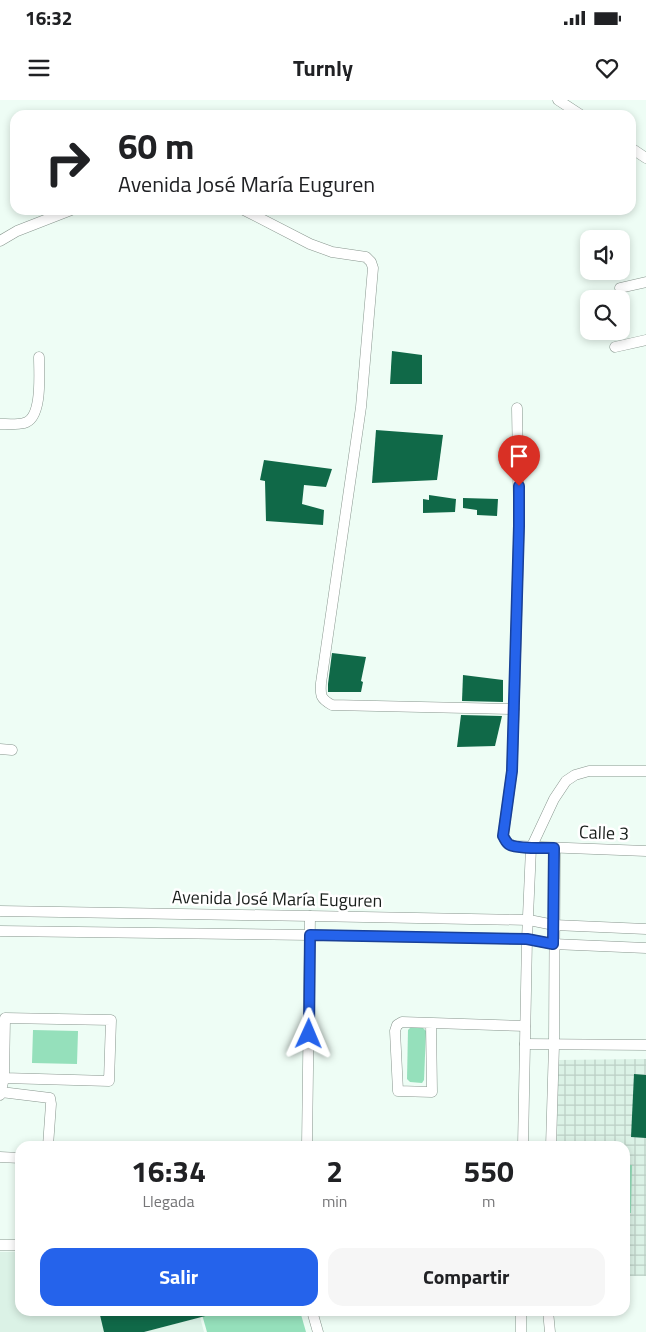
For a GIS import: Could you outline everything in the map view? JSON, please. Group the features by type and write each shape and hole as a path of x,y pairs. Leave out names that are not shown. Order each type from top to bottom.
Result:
{"street":[{"path":"558,100 573,110"},
{"path":"0,241 17,231 58,215"},
{"path":"254,215 310,244 332,252 366,257 371,262 373,268 361,407 321,683 323,700 332,705 514,709"},
{"path":"620,288 646,282"},
{"path":"614,347 646,340"},
{"path":"0,424 26,423 33,417 38,406 39,357"},
{"name":"Calle 3","path":"517,408 519,526 512,771 503,836 510,845 531,848 646,850"},
{"path":"0,749 12,750"},
{"path":"523,1141 527,939 531,848 554,799 566,781 575,775 589,771 646,771"},
{"path":"551,1141 554,1045 554,848"},
{"name":"Avenida José María Euguren","path":"0,911 529,920 554,925 645,929"},
{"path":"307,1141 310,916"},
{"path":"645,929 645,948"},
{"name":"Avenida José María Euguren","path":"0,931 527,939 553,944 645,948"},
{"path":"4,1078 109,1081 111,1020 5,1018 4,1078 1,1093 50,1098 48,1141"},
{"path":"431,1023 432,1092 398,1092 395,1031 397,1025 402,1022 525,1026"},
{"path":"525,1044 646,1045"},
{"path":"0,1157 15,1158"},
{"path":"0,1245 15,1245"},
{"path":"313,1316 318,1332"},
{"path":"521,1316 521,1332"},
{"path":"548,1316 550,1332"}],"shaded area":[{"path":"646,1059 646,1276 630,1276 630,1141 557,1141 558,1060"},
{"path":"0,1252 15,1252 15,1316 116,1316 120,1332 0,1332"},
{"path":"200,1317 204,1332 144,1332"}],"green space":[{"path":"411,1027 422,1027 426,1031 424,1080 422,1083 410,1082 407,1079 408,1030"},
{"path":"33,1030 78,1031 77,1064 32,1063"},
{"path":"630,1165 632,1165 631,1213"},
{"path":"202,1316 301,1316 306,1332 207,1332"}],"building":[{"path":"392,351 422,355 422,384 390,384"},
{"path":"376,430 443,435 437,480 372,483"},
{"path":"264,460 332,469 326,487 304,485 302,504 324,510 323,525 266,521 265,481 260,480"},
{"path":"429,495 456,499 455,512 423,513 423,499 429,500"},
{"path":"463,498 498,499 497,516 477,515 477,510 463,508"},
{"path":"332,653 366,657 361,681 363,682 361,692 328,692"},
{"path":"463,675 503,680 503,702 462,701"},
{"path":"461,715 502,716 495,746 457,747"},
{"path":"634,1074 646,1075 646,1138 631,1137"},
{"path":"100,1316 205,1316 144,1332 104,1332"}],"route":[{"path":"309,1034 310,935 527,939 553,944 554,848 528,848 510,845 503,836 512,771 519,486"}]}
